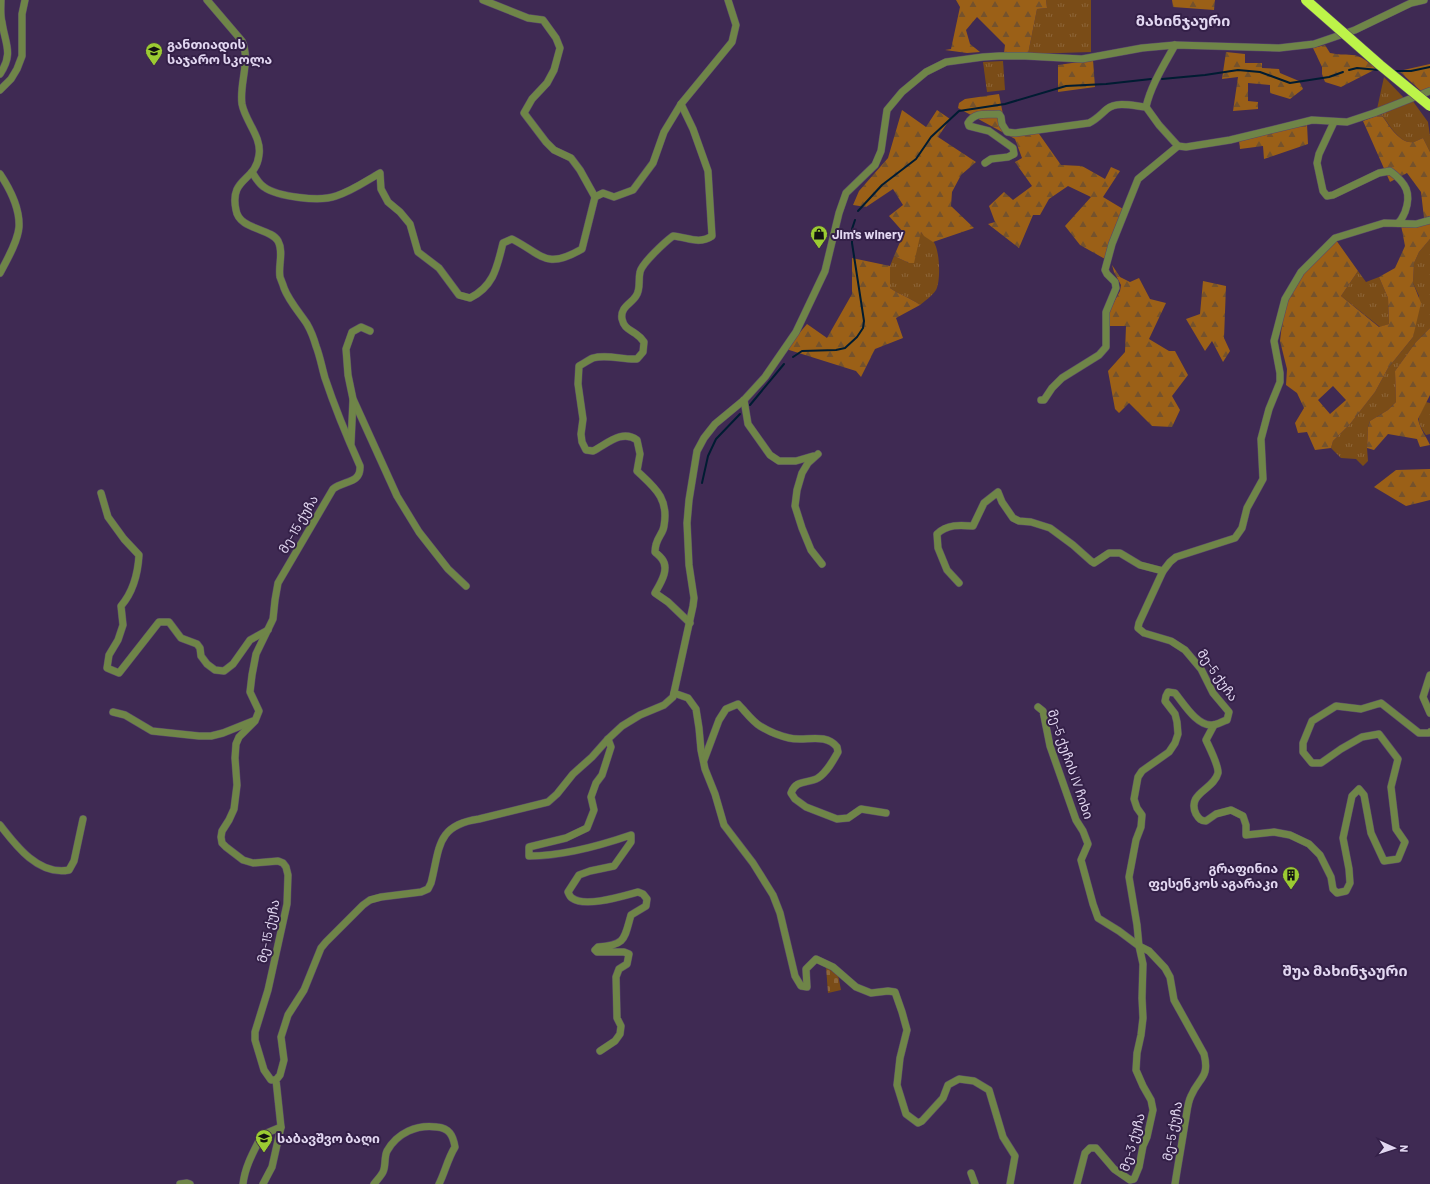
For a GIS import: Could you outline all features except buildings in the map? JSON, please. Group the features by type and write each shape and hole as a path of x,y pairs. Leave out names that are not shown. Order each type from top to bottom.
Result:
{"highway":[{"path":"1306,0 1380,65 1430,106"}],"street":[{"path":"0,74 7,60 8,47 1,22 1,0"},
{"path":"0,90 11,79 22,56 22,14 25,0"},
{"name":"მე-15 ქუჩა","path":"207,0 242,41 245,48 246,58 241,94 242,105 257,138 260,153 258,165 239,184 236,190 236,212 241,219 252,227 273,235 278,241 281,254 280,277 287,295 307,325 317,348 325,378 360,466 359,474 355,480 337,486 333,489 293,558 283,572 276,590 273,619 256,654 252,675 250,692 259,711 255,721 239,737 236,744 235,758 237,785 234,809 221,837 222,843 243,860 252,863 278,861 283,863 286,867 288,875 288,904 268,990 255,1032 264,1070 271,1080 276,1080"},
{"path":"252,172 263,187 285,196 312,198 335,197 380,173 381,189 388,202 400,212 410,224 418,252 439,268 459,295 470,298 489,284 495,273 503,243 512,239 540,256 552,260 570,256 582,249 595,197 580,170 571,158 554,150 524,113 532,99 547,83 554,70 560,48 556,38 543,20 528,18 483,0"},
{"path":"595,197 603,193 614,197 633,190 653,163 664,132 681,104 732,42 736,25 728,0"},
{"path":"263,1184 272,1167 281,1127 276,1080 280,1075 284,1060 281,1037 288,1015 304,990 322,948 332,935 370,900 381,897 421,892 428,889 431,883 442,838 449,830 463,822 548,802 557,794 573,774 592,757 608,739 630,720 664,705 671,700 674,693 690,623 694,598 689,565 687,523 697,451 704,438 715,424 744,400 765,377 796,332 825,270 839,213 846,193 875,165 881,151 887,110 902,92 926,72 946,62 999,56 1082,59 1142,48 1175,45 1279,48 1314,44 1355,30 1411,3 1424,0"},
{"path":"1175,45 1148,97 1146,107 1159,125 1178,146"},
{"path":"1041,400 1044,400 1052,388 1062,378 1099,355 1106,347 1106,312 1116,288 1115,282 1105,270 1112,244 1138,179 1178,146 1230,140 1312,120 1347,122 1430,91"},
{"path":"681,104 693,129 708,171 712,236 705,240 694,240 673,236 660,246 640,271 640,287 636,296 624,307 622,315 626,329 636,334 644,342 643,352 637,359 607,357 593,358 579,366 578,384 583,419 581,434 582,442 586,450 593,451 624,436 631,436 637,440 640,454 637,471 658,491 664,507 664,527 655,545 655,552 663,559 665,567 655,593 668,602 690,623"},
{"path":"985,163 991,159 1008,157 1014,154 1012,148 989,131 970,126 968,123 971,117 979,114 999,114 1002,124 1007,132 1015,133 1089,123 1108,108 1119,104 1146,107"},
{"path":"1334,122 1319,154 1317,163 1323,191 1327,196 1333,195 1379,173 1390,171 1396,175 1407,189 1409,198 1401,220 1398,223"},
{"path":"0,174 14,199 19,227 14,244 0,273"},
{"name":"მე-5 ქუჩა","path":"1214,726 1227,720 1229,712 1213,693 1201,669 1185,650 1171,641 1144,634 1138,628 1139,622 1163,571 1170,562 1176,557 1235,538 1242,528 1247,508 1263,479 1262,439 1269,409 1280,382 1280,373 1274,341 1285,299 1301,272 1335,238 1384,223 1416,224 1430,220"},
{"path":"370,331 361,327 352,332 346,349 348,375 353,399 397,496 418,532 448,569 466,586"},
{"path":"351,446 353,399"},
{"path":"744,400 748,424 770,454 779,461 796,461 818,454 808,463 802,473 797,490 795,506 811,550 822,564"},
{"path":"959,583 947,570 938,548 938,534 942,530 949,527 961,525 973,526 984,503 998,492 1013,518 1019,521 1031,522 1050,528 1073,545 1091,562 1094,563 1098,561 1109,553 1120,553 1140,565 1163,571"},
{"path":"101,493 108,517 139,556 138,568 128,597 121,606 123,625 118,640 109,655 107,668 119,673 159,622 169,622 181,638 197,644 200,648 201,656 207,664 215,670 224,671 233,664 250,640 268,630"},
{"path":"1430,675 1423,697 1430,713"},
{"path":"1139,946 1129,877 1136,840 1141,827 1142,815 1137,808 1134,799 1138,776 1142,771 1169,752 1175,743 1178,734 1175,714 1165,701 1168,692 1175,693 1200,721 1214,726 1206,740 1218,770 1216,777 1210,785 1197,795 1194,803 1195,811 1198,817 1202,821 1206,821 1216,814 1231,810 1243,816 1246,825 1246,835 1274,832 1290,835 1309,844 1320,855 1331,877 1333,888 1337,893 1346,891 1350,883 1344,838 1352,796 1359,789 1364,795 1371,833 1384,861 1398,859 1405,842 1396,829 1391,787 1398,759 1379,734 1362,737 1321,763 1312,762 1303,752 1303,743 1312,720 1336,706 1361,709 1381,703 1419,733 1430,732"},
{"path":"674,693 688,698 696,709 704,761 724,825 753,864 773,895 780,914 795,976 801,986 807,987 806,969 816,959 833,967 856,987 871,994 888,991 895,992 907,1030 900,1058 897,1085 906,1114 918,1122 922,1121 943,1098 948,1085 959,1079 974,1081 989,1090 1003,1137 1015,1156 1010,1184"},
{"path":"704,761 719,720 726,709 738,704 760,726 790,738 806,740 818,738 827,739 837,747 838,752 830,766 818,778 794,787 791,793 795,799 806,807 837,819 848,818 861,809 886,813"},
{"name":"მე-5 ქუჩის IV ჩიხი","path":"1038,707 1043,711 1050,746 1076,820 1083,831 1088,844 1081,860 1098,918 1119,930 1139,946"},
{"path":"113,712 125,715 152,731 199,736 211,736 224,733 255,721"},
{"path":"600,1051 615,1041 620,1034 621,1026 617,1018 616,977 619,969 627,964 629,954 624,952 597,952 595,950 598,947 613,946 620,942 625,935 631,915 646,906 646,899 643,894 638,892 607,901 583,902 572,898 568,892 580,875 590,871 614,866 631,842 631,835 593,847 544,856 529,856 529,847 566,838 588,828 594,810 591,797 596,783 602,775 611,747 608,739"},
{"path":"0,825 27,856 49,869 63,871 69,870 74,860 83,819"},
{"name":"მე-5 ქუჩა","path":"1139,946 1149,951 1170,977 1174,1000 1204,1054 1206,1063 1206,1070 1203,1078 1190,1096 1175,1184"},
{"name":"მე-3 ქუჩა","path":"1078,1184 1085,1153 1090,1148 1096,1148 1114,1169 1130,1180 1134,1179 1139,1167 1143,1146 1147,1137 1153,1110 1151,1100 1136,1070 1137,1053 1143,1018 1143,964 1139,946"},
{"path":"374,1184 384,1171 387,1151 400,1135 424,1126 446,1129 453,1136 455,1147 449,1157 448,1166 440,1184"},
{"path":"243,1184 244,1174 250,1157 262,1135 281,1127"},
{"path":"971,1173 975,1184"},
{"path":"180,1184 190,1184"}],"green space":[{"path":"956,0 1046,0 1047,8 1037,9 1028,54 1004,53 1005,45 977,17 966,30 970,44 980,52 967,53 945,50 951,49 960,7"},
{"path":"1046,0 1091,0 1091,52 1028,54 1037,9 1047,8"},
{"path":"1172,0 1215,0 1214,10 1173,7"},
{"path":"1325,45 1330,53 1358,56 1376,69 1341,87 1325,82 1322,74 1322,67 1313,48"},
{"path":"1226,52 1245,54 1245,63 1262,63 1262,68 1279,69 1280,73 1299,81 1303,89 1290,99 1270,93 1270,85 1248,83 1248,101 1258,102 1258,109 1233,111 1238,77 1222,79"},
{"path":"1093,60 1095,87 1058,92 1058,65"},
{"path":"1003,61 1005,90 987,92 983,62"},
{"path":"1430,64 1430,88 1422,92 1399,71"},
{"path":"1384,77 1404,98 1377,109"},
{"path":"999,94 1006,130 1037,131 1061,165 1082,166 1105,179 1111,167 1120,171 1103,197 1123,209 1105,259 1080,245 1065,226 1091,197 1068,186 1049,199 1040,215 1033,215 1019,248 988,224 995,222 989,206 1004,192 1013,200 1032,186 1015,162 1022,158 1015,139 958,108 959,103 965,99"},
{"path":"1412,100 1428,122 1430,152 1423,138 1414,142 1404,140 1395,133 1381,114"},
{"path":"902,110 926,127 937,110 950,119 938,137 976,162 961,175 952,192 951,206 974,228 933,242 921,232 914,263 909,263 894,256 904,233 889,216 903,205 893,189 866,207 853,205 859,191 888,158"},
{"path":"1381,114 1399,137 1409,142 1414,142 1423,138 1430,152 1430,216 1424,218 1421,192 1407,173 1390,182 1363,121"},
{"path":"1307,124 1308,144 1264,159 1263,146 1240,149 1239,141"},
{"path":"1430,223 1430,239 1419,252 1414,263 1413,283 1421,303 1413,337 1388,368 1375,392 1350,424 1333,441 1331,448 1315,450 1307,432 1298,433 1295,423 1304,408 1297,393 1286,385 1287,369 1280,341 1285,299 1303,274 1336,240 1358,271 1341,296 1379,327 1389,324 1388,298 1379,277 1395,268 1405,246 1401,225","holes":["1333,386 1346,400 1330,414 1318,400"]},
{"path":"921,232 933,241 935,245 938,258 939,280 936,290 920,305 890,288 890,266 894,256 909,263"},
{"path":"1430,239 1430,328 1416,342 1395,371 1396,402 1388,410 1370,421 1368,427 1368,461 1363,466 1356,459 1341,458 1331,448 1333,441 1350,424 1375,392 1388,368 1413,337 1419,296 1413,283 1414,263 1419,252"},
{"path":"852,258 890,266 890,288 920,305 896,318 903,338 875,349 861,377 856,371 786,349 807,324 827,338 852,294"},
{"path":"1112,265 1120,277 1130,282 1139,278 1150,299 1166,303 1149,339 1169,351 1175,351 1188,375 1172,396 1180,410 1172,427 1152,426 1129,403 1119,413 1115,409 1108,371 1125,352 1126,326 1107,326 1108,313 1120,291 1121,285"},
{"path":"1358,271 1366,282 1379,277 1388,298 1389,324 1380,327 1341,296"},
{"path":"1203,281 1226,286 1224,338 1230,351 1223,362 1212,341 1205,351 1186,319 1200,314"},
{"path":"1430,328 1430,395 1418,419 1430,445 1420,447 1417,439 1388,434 1374,450 1367,448 1368,427 1370,421 1388,410 1396,402 1395,371 1416,342"},
{"path":"1426,402 1430,403 1430,434 1426,435 1420,425 1419,419"},
{"path":"1430,469 1430,500 1406,506 1374,487 1396,470"},
{"path":"826,967 838,975 841,990 828,993"}],"waterway":[{"path":"1393,71 1411,71 1430,67"},
{"path":"1349,70 1357,68 1379,70"},
{"path":"1162,79 1238,70 1260,72 1290,83 1329,77 1343,72"},
{"path":"858,211 882,185 916,159 931,137 959,111 1005,104 1066,86 1106,84 1151,79"},
{"path":"793,357 802,351 836,350 845,348 857,337 863,328 864,321 852,243 852,229 855,220"},
{"path":"750,405 784,364"},
{"path":"702,483 708,456 716,439 740,414"}],"place":[{"name":"განთიადის საჯარო სკოლა","path":"154,66"},
{"name":"Jim's winery","path":"819,249"},
{"name":"გრაფინია ფესენკოს აგარაკი","path":"1291,890"},
{"name":"საბავშვო ბაღი","path":"264,1153"}],"district":[{"name":"მახინჯაური","path":"1183,20"},
{"name":"შუა მახინჯაური","path":"1345,970"}]}
